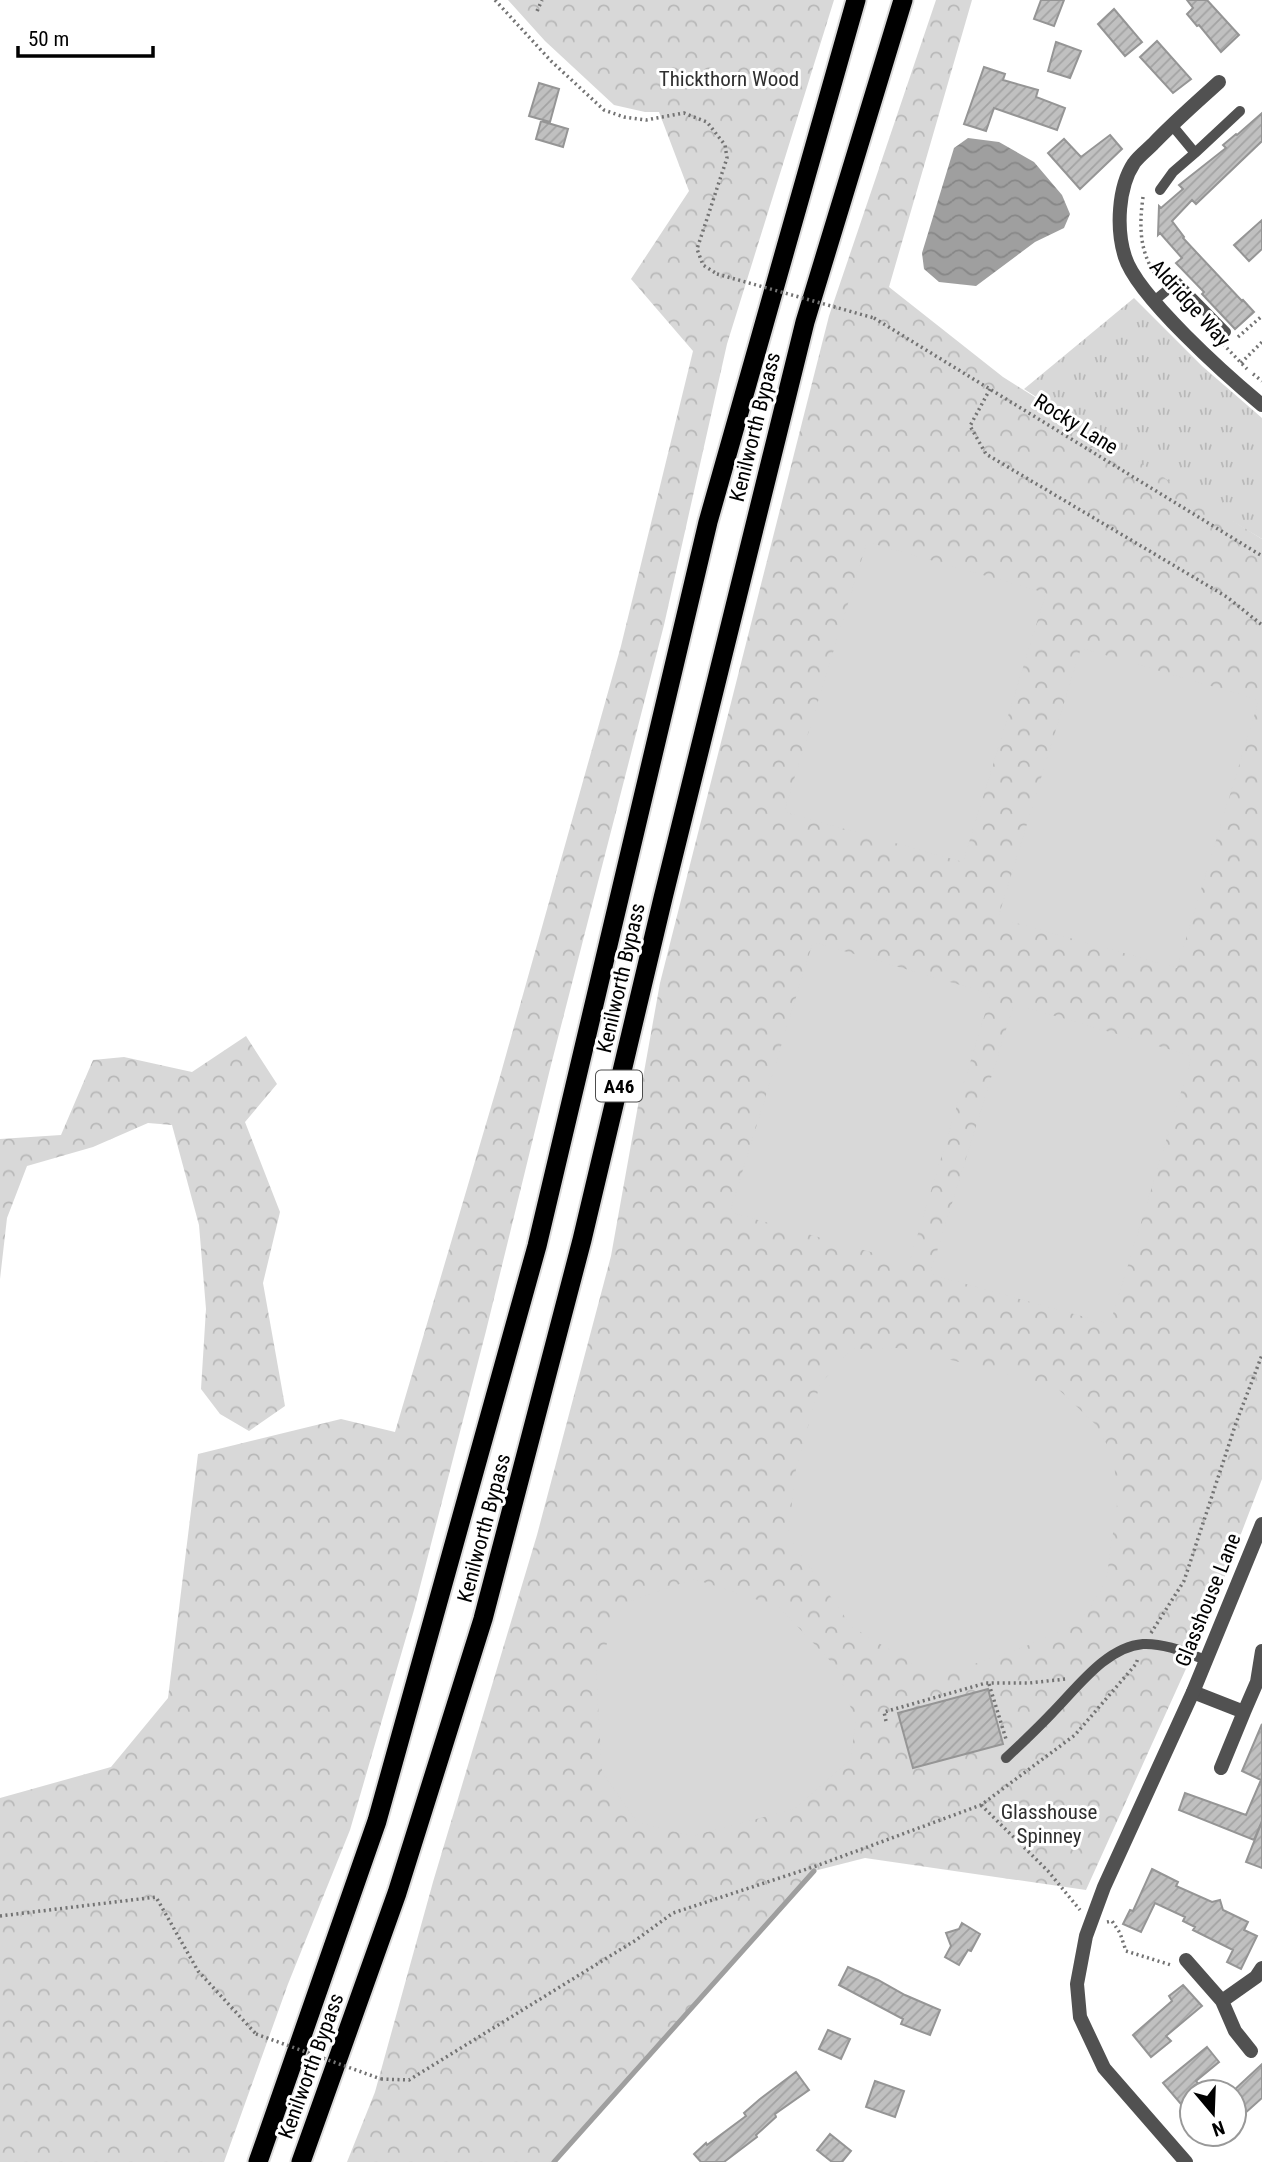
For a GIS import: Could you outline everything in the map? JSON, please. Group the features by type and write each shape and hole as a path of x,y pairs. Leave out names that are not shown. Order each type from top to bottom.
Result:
{"highway":[{"name":"Kenilworth Bypass","path":"258,2162 377,1821 526,1286 708,523 856,0"},
{"name":"Kenilworth Bypass","path":"301,2162 397,1894 483,1619 582,1240 805,322 903,0"}],"street":[{"name":"Aldridge Way","path":"1219,82 1171,124 1134,163 1124,187 1120,226 1125,257 1139,284 1239,386 1262,405"},
{"name":"Glasshouse Lane","path":"1186,2162 1104,2068 1080,2017 1077,1984 1086,1936 1104,1887 1193,1692 1262,1524"},
{"path":"1221,1768 1257,1682 1262,1651"},
{"name":"Glasshouse Lane","path":"1193,1692 1244,1712"},
{"path":"1186,1960 1223,2001 1236,2031 1251,2051"},
{"path":"1223,2001 1256,1977 1262,1968"}],"lane":[{"path":"1160,190 1173,172 1240,111"},
{"path":"1171,124 1195,153"},
{"path":"1154,301 1177,282 1226,332"},
{"path":"1008,1756 1094,1668 1127,1647 1144,1644 1177,1649 1206,1660"}],"path":[{"name":"Rocky Lane","path":"495,0 551,61 604,110 624,117 646,120 684,113 707,122 725,145 727,158 697,249 703,265 717,274 874,318 1262,556"},
{"path":"537,11 542,0"},
{"path":"1227,348 1262,316"},
{"path":"1241,363 1262,342"},
{"path":"1234,355 1262,381"},
{"path":"989,389 970,426 986,454 1227,597 1262,625"},
{"path":"0,1916 156,1897 198,1971 256,2034 381,2079 409,2080 636,1940 673,1913 816,1866 981,1805 1075,1735 1136,1664 1144,1644 1184,1581 1236,1423 1262,1355"},
{"path":"886,1721 884,1712 986,1683 1086,1678"},
{"path":"989,1684 1008,1756"},
{"path":"981,1805 1048,1871 1091,1923 1112,1921 1120,1933 1126,1951 1169,1966 1186,1960"}],"green space":[{"name":"Thickthorn Wood","path":"508,0 834,0 727,344 664,625 414,1610 350,1830 288,1984 224,2162 0,2162 0,1798 111,1767 168,1698 198,1454 341,1419 395,1432 499,1080 621,646 693,351 631,279 689,191 659,112 645,112 614,105 545,41"},
{"name":"Glasshouse Spinney","path":"936,0 972,0 889,287 1003,377 1262,539 1262,1479 1208,1620 1086,1890 865,1858 814,1871 554,2162 347,2162 375,2092 433,1882 537,1535 611,1256 660,983 829,316"},
{"path":"1134,298 1202,366 1262,418 1262,539 1180,490 1024,389"},
{"path":"867,542 1046,593 963,862 784,812"},
{"path":"1081,648 1259,700 1177,968 998,918"},
{"path":"813,942 991,994 909,1263 730,1212"},
{"path":"1014,1004 1192,1056 1110,1324 930,1274"},
{"path":"246,1036 277,1084 245,1122 280,1212 263,1283 285,1406 249,1431 220,1414 201,1389 206,1309 199,1225 172,1125 148,1123 93,1147 27,1166 7,1218 0,1279 0,1139 61,1135 93,1060 124,1057 192,1072"},
{"path":"903,1348 1055,1386 1095,1424 1114,1457 1117,1505 1106,1582 1079,1624 971,1665 920,1668 852,1627 788,1536 796,1469 820,1384 852,1349"},
{"path":"694,1579 779,1607 837,1668 856,1723 850,1760 794,1809 692,1836 637,1822 602,1772 596,1672 622,1604"}],"water":[{"path":"968,138 999,142 1034,162 1062,195 1070,214 1064,228 1035,242 976,286 939,282 924,269 922,253 954,148"}],"building":[{"path":"1041,0 1064,0 1054,26 1034,19"},
{"path":"1187,0 1207,0 1239,35 1221,52 1187,14 1193,8"},
{"path":"1114,9 1142,42 1125,56 1098,24"},
{"path":"1157,41 1191,79 1173,93 1140,57"},
{"path":"1056,42 1081,51 1070,78 1048,71"},
{"path":"984,67 1005,74 1003,80 1038,90 1036,97 1065,108 1057,130 994,108 986,131 964,124"},
{"path":"539,83 559,89 550,122 529,116"},
{"path":"1262,113 1262,141 1196,204 1192,200 1172,221 1183,238 1254,312 1235,329 1176,263 1182,258 1160,233 1158,235 1159,206 1161,208 1183,189 1179,185 1226,148 1223,145"},
{"path":"541,121 568,129 563,147 536,139"},
{"path":"1110,135 1122,149 1080,189 1048,153 1064,139 1081,157"},
{"path":"1262,220 1262,249 1249,261 1234,245"},
{"path":"988,1689 1003,1744 913,1768 898,1713"},
{"path":"1262,1724 1262,1821 1254,1840 1179,1810 1185,1793 1246,1815 1261,1780 1242,1771"},
{"path":"1262,1824 1262,1868 1246,1862"},
{"path":"1152,1869 1178,1882 1176,1886 1212,1902 1220,1900 1223,1910 1248,1922 1244,1930 1257,1936 1241,1969 1227,1962 1233,1950 1193,1930 1195,1927 1183,1921 1185,1917 1155,1903 1141,1932 1123,1924 1130,1910 1133,1911"},
{"path":"962,1923 980,1934 959,1965 945,1957 951,1946 946,1933 959,1929"},
{"path":"848,1967 940,2010 930,2035 901,2024 903,2019 839,1985"},
{"path":"1183,1985 1202,2006 1166,2036 1171,2041 1151,2057 1133,2035 1172,2001 1169,1996"},
{"path":"828,2030 850,2039 841,2059 819,2049"},
{"path":"1207,2047 1219,2062 1200,2078 1178,2078 1178,2100 1163,2083"},
{"path":"1262,2064 1262,2098 1248,2110 1248,2078"},
{"path":"796,2072 809,2090 775,2114 776,2117 756,2135 757,2137 724,2162 701,2162 694,2154 746,2116 744,2113"},
{"path":"875,2081 904,2091 895,2117 866,2107"},
{"path":"830,2134 851,2151 842,2162 832,2162 817,2150"}],"waterway":[{"path":"554,2162 814,1871"}]}
